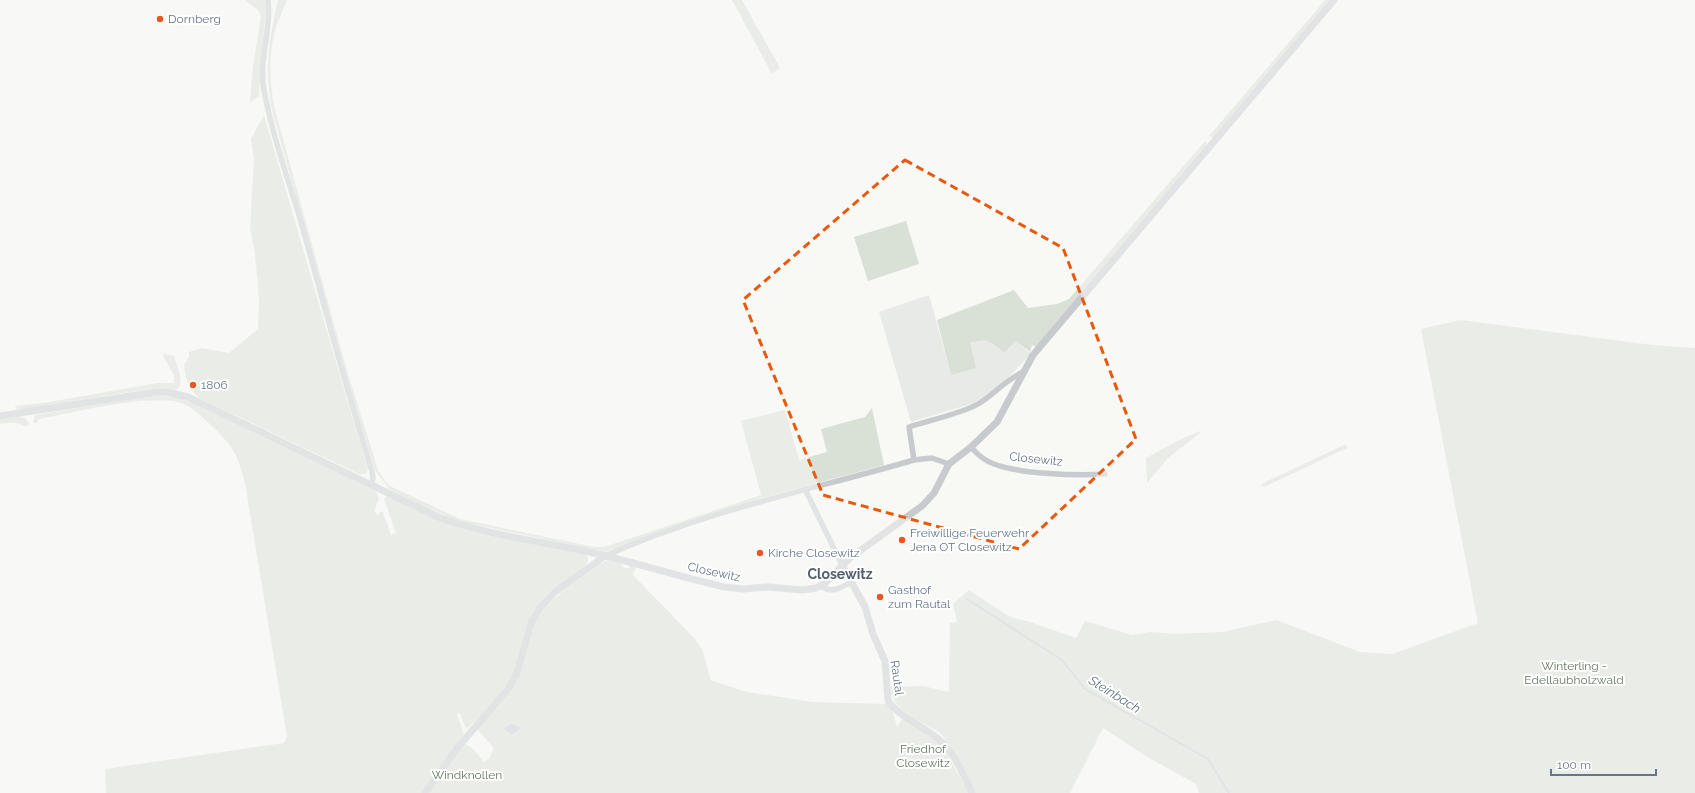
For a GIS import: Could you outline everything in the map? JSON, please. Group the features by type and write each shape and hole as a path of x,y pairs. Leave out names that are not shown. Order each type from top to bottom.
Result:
{"street":[{"path":"268,0 268,18 262,69 264,90 277,144 299,215 346,388 372,471 373,478 371,484"},
{"path":"821,586 842,565 922,506 934,493 949,464 971,448 997,422 1023,372 1035,353 1334,0"},
{"path":"914,460 910,427 976,405 1001,388 1011,378 1023,372"},
{"name":"Closewitz","path":"0,416 122,397 167,392 188,397 457,524 478,530 604,556 733,589 768,587 803,590 821,586 826,589 834,590 851,582"},
{"name":"Closewitz","path":"971,448 992,464 1015,470 1092,475 1105,474"},
{"path":"425,793 467,736 509,688 517,673 531,623 540,608 555,592 604,556 625,546 748,505 805,488 914,460 932,458 949,464"},
{"path":"805,488 842,565"},
{"name":"Rautal","path":"842,565 865,607 872,634 886,661 888,701 900,712 939,739 958,764 972,793"}],"highlighted area":[{"path":"905,160 1063,248 1136,439 1019,549 823,495 743,300"}],"shaded area":[{"path":"929,295 951,375 970,343 980,340 989,341 1004,353 1016,341 1031,354 999,387 974,403 911,422 879,312"},
{"path":"512,724 521,728 511,735 504,728"}],"green space":[{"path":"246,0 265,0 266,5 259,96 250,102 253,67 261,16 260,13"},
{"path":"278,0 287,0 278,22 272,44 270,63 275,110 345,364 378,470 390,486 460,519 594,547 604,547 761,495 741,421 785,410 799,460 827,452 821,429 865,417 872,408 884,465 762,498 605,552 458,521 418,504 389,489 375,470 348,387 272,110 268,81 268,68 272,28"},
{"path":"732,0 742,0 780,68 772,74"},
{"path":"1325,0 1329,0 1214,138 1209,136"},
{"path":"264,115 368,469 366,474 359,474 199,398 190,387 185,374 184,365 189,356 189,352 201,348 229,353 258,329 259,299 255,254 250,228 254,159 251,139"},
{"path":"1205,141 1208,146 1036,347 1032,345 1030,352 1016,341 1004,353 989,342 981,340 976,341 970,343 976,368 951,375 937,320 1014,290 1028,308 1057,304 1069,299"},
{"path":"906,221 919,264 868,281 854,237"},
{"name":"Winterling - Edellaubholzwald","path":"1460,320 1652,345 1695,348 1695,793 1199,793 1196,784 1149,758 1103,728 1070,793 975,793 955,754 939,732 908,714 901,709 896,702 890,687 923,686 949,692 950,623 957,622 953,604 969,590 1010,617 1030,622 1076,638 1085,621 1132,635 1150,632 1176,634 1223,632 1276,620 1360,652 1392,654 1478,623 1421,329"},
{"path":"162,354 174,356 180,380 179,388 175,390 157,388 17,411 15,406 43,403 158,383 174,383 174,375"},
{"path":"156,395 172,396 186,400 376,490 379,499 374,511 378,516 380,512 383,512 391,535 396,533 384,499 388,495 438,519 587,554 588,562 585,566 537,607 532,615 528,623 514,673 500,696 466,729 460,713 457,714 464,735 422,793 106,793 105,769 284,743 287,736 245,483 240,465 230,445 212,426 191,408 184,404 170,401 153,400 92,408 39,419 37,423 33,423 35,415"},
{"path":"25,418 30,424 25,427 16,423 0,424 0,419"},
{"path":"1200,431 1200,433 1168,458 1147,483 1146,458 1177,441"},
{"path":"1346,444 1347,448 1264,487 1261,484"},
{"path":"608,560 622,564 624,568 629,568 629,565 636,567 633,575 695,639 703,652 710,680 747,692 813,702 888,704 892,709 897,727 902,719 907,720 937,742 946,752 969,793 429,793 464,743 472,748 484,762 489,759 494,748 477,729 512,690 520,674 533,625 543,610 564,590 600,564"}],"waterway":[{"name":"Steinbach","path":"967,599 1062,660 1085,689 1208,759 1229,793"}],"place":[{"name":"Dornberg","path":"160,19"},
{"name":"1806","path":"193,385"},
{"name":"Freiwillige Feuerwehr Jena OT Closewitz","path":"902,540"},
{"name":"Kirche Closewitz","path":"760,553"},
{"name":"Gasthof zum Rautal","path":"880,597"}],"district":[{"name":"Closewitz","path":"840,574"}],"park label":[{"name":"Friedhof Closewitz","path":"923,756"},
{"name":"Windknollen","path":"467,775"}]}
